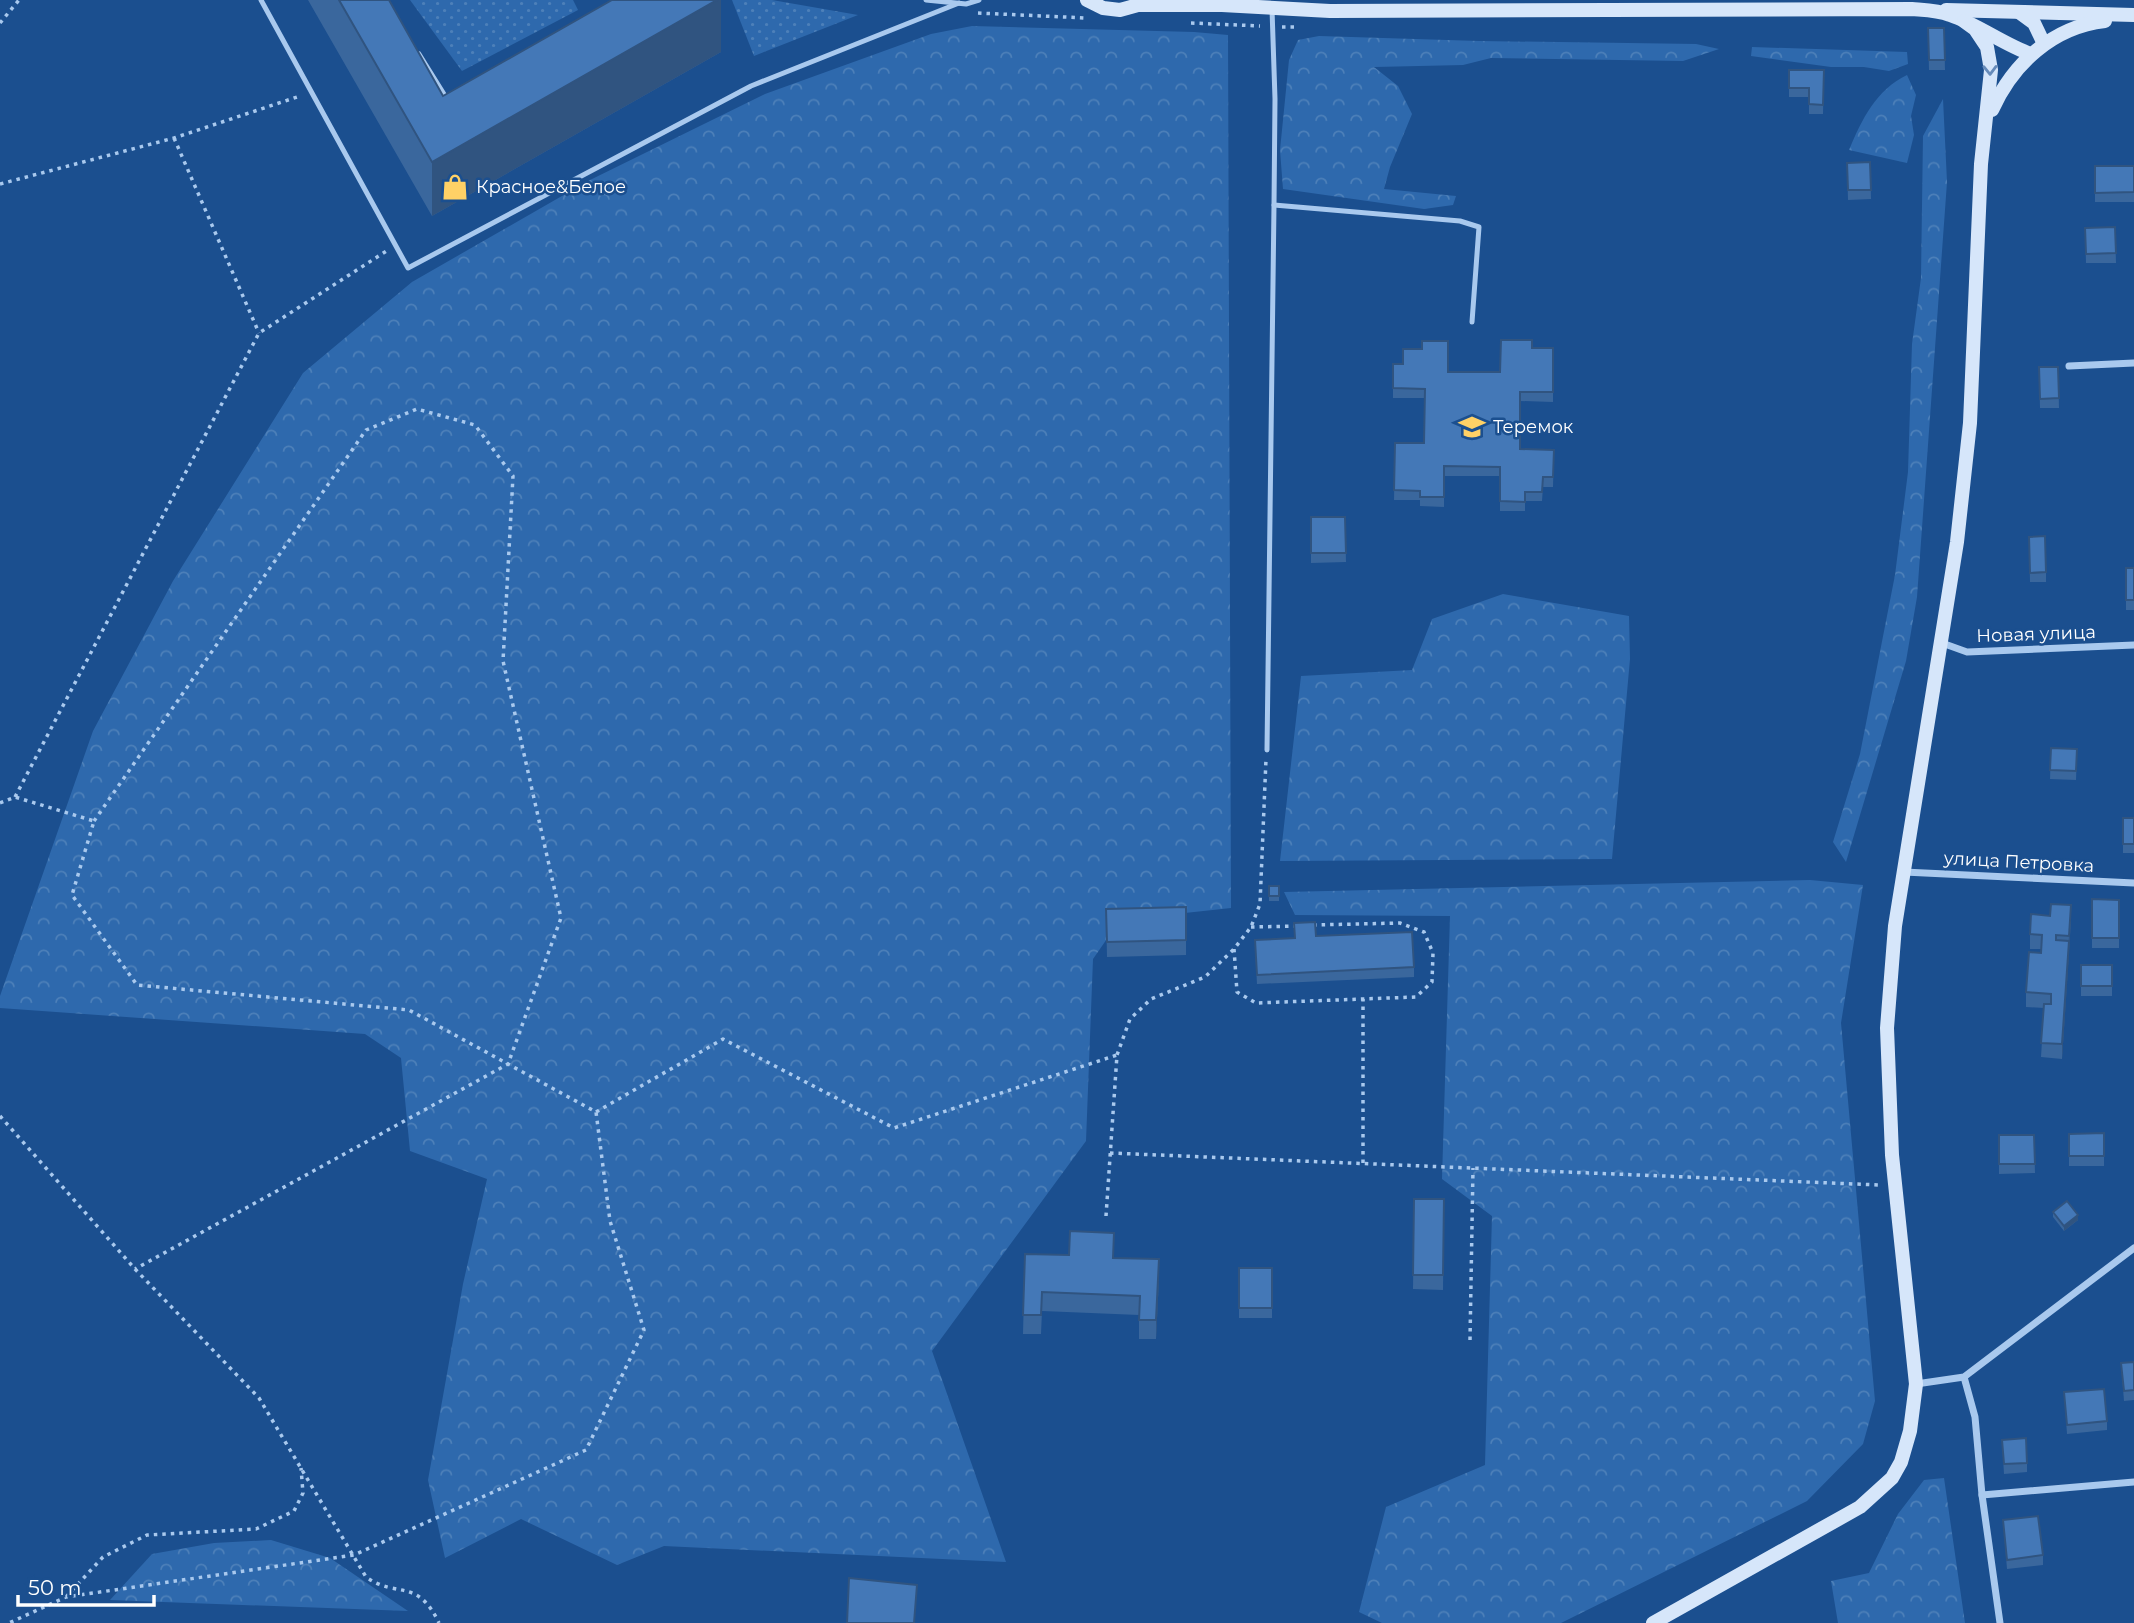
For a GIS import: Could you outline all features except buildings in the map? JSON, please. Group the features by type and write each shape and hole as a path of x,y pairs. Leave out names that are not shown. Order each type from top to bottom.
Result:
{"main road":[{"path":"1085,1 1103,8 1120,10 1142,3 1218,3 1272,9 1370,6 1918,9 2134,17"},
{"path":"1918,9 1940,12 1964,21 2001,42 2031,54"},
{"path":"2020,12 2035,23 2044,44"},
{"path":"1986,128 1998,97 2009,80 2031,54 2044,44 2080,26 2134,17"},
{"path":"1653,1623 1833,1523 1878,1492 1892,1478 1906,1447 1916,1384 1895,1186 1887,1028 1895,926 1958,542 1970,423 1981,164 1990,87 1990,58 1982,37 1964,21"}],"street":[{"path":"2069,366 2134,363"},
{"name":"Новая улица","path":"1942,643 1967,652 2134,645"},
{"name":"улица Петровка","path":"1903,872 2134,883"},
{"path":"1916,1384 1965,1377 2134,1248"},
{"path":"1965,1377 1975,1417 1982,1495 2000,1623"},
{"path":"1982,1495 2134,1482"}],"lane":[{"path":"261,0 408,268 751,86 959,3"},
{"path":"926,0 965,4 979,0"},
{"path":"1267,750 1275,99 1272,9"},
{"path":"414,45 449,102"},
{"path":"1274,205 1461,220 1479,227 1472,322"}],"path":[{"path":"0,23 19,0"},
{"path":"0,184 174,138 312,93"},
{"path":"174,138 259,333"},
{"path":"15,797 259,333 396,245"},
{"path":"135,1269 508,1064 561,918 503,661 513,476 475,425 417,409 366,430 94,821 72,895 137,985 409,1010 508,1064 596,1112"},
{"path":"1106,1216 1116,1055 1130,1019 1151,999 1205,976 1251,927 1260,904 1267,750"},
{"path":"0,803 15,797 94,821"},
{"path":"1234,948 1237,992 1256,1003 1416,997 1432,982 1433,953 1424,932 1399,923 1251,927"},
{"path":"1363,999 1363,1163"},
{"path":"596,1112 723,1039 894,1128 1116,1055"},
{"path":"9,1623 66,1597 354,1555 586,1450 644,1330 610,1221 596,1112"},
{"path":"0,1116 135,1269 260,1398 366,1577 377,1585 418,1594 432,1607 439,1623"},
{"path":"1110,1153 1895,1186"},
{"path":"1470,1340 1473,1168"},
{"path":"66,1597 103,1557 147,1535 256,1529 294,1511 303,1493 300,1466"}],"green space":[{"path":"410,0 573,0 578,10 462,71"},
{"path":"732,0 772,0 858,15 754,56"},
{"path":"972,26 1228,35 1231,908 1120,920 1093,959 1086,1141 932,1351 1006,1562 664,1546 617,1565 521,1519 445,1558 428,1480 463,1284 487,1179 410,1151 401,1058 365,1034 0,1008 0,996 93,731 173,581 303,373 412,282 588,181 765,94 931,34"},
{"path":"1319,36 1696,44 1719,49 1683,61 1491,58 1463,65 1374,67 1398,86 1412,114 1384,189 1456,196 1453,205 1424,209 1283,189 1280,150 1289,60 1298,40"},
{"path":"1752,47 1907,52 1908,64 1889,71 1864,67 1831,67 1751,56"},
{"path":"1907,75 1916,95 1911,116 1914,135 1907,163 1849,150 1871,106 1896,81"},
{"path":"1943,99 1947,182 1917,597 1906,661 1846,862 1833,842 1860,754 1895,575 1908,472 1912,344 1921,278 1923,136"},
{"path":"1503,594 1629,616 1630,659 1612,859 1280,861 1301,676 1412,670 1432,619"},
{"path":"1810,880 1863,885 1841,1023 1875,1401 1863,1444 1807,1501 1561,1623 1382,1623 1359,1612 1386,1507 1485,1465 1492,1216 1442,1179 1450,916 1295,915 1284,892"},
{"path":"1944,1478 1965,1623 1838,1623 1831,1581 1869,1573 1898,1514 1924,1480"},
{"path":"271,1540 330,1558 408,1611 110,1600 152,1554 214,1543"}],"place":[{"name":"Красное&Белое","path":"455,187"},
{"name":"Теремок","path":"1472,427"}]}
